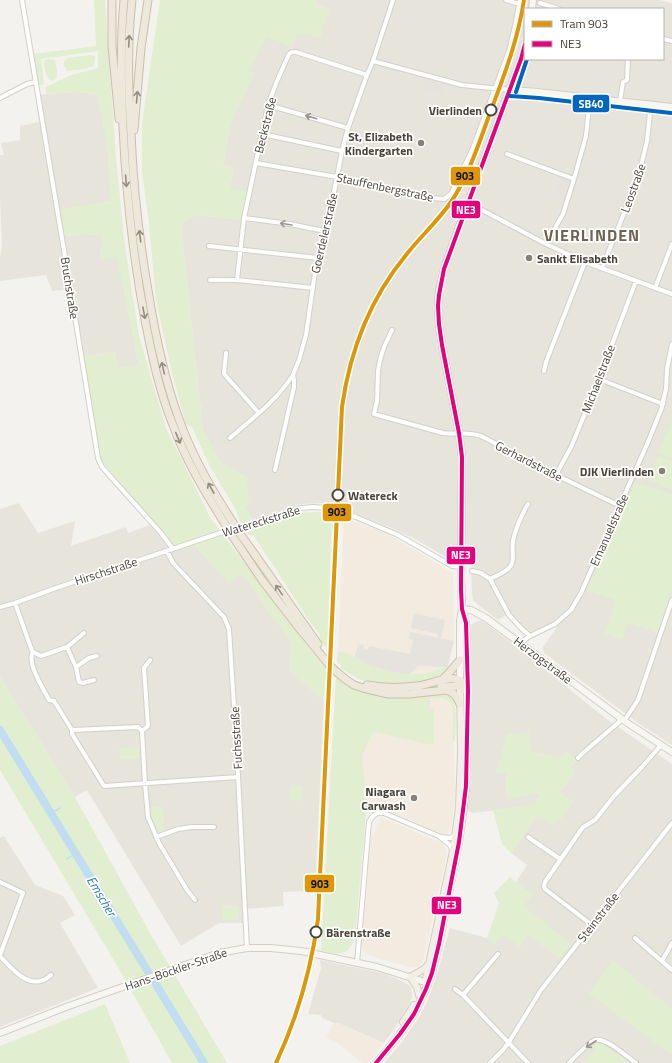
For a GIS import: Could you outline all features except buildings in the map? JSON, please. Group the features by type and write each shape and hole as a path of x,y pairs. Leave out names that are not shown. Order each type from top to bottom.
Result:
{"highway":[{"path":"112,0 111,29 113,62 117,113 123,142"},
{"path":"124,0 121,76 123,142 130,215 137,275 157,374 167,410 180,444 198,480 228,523 241,535 325,657"},
{"path":"132,0 129,62 130,115 137,215 145,275 164,373 174,407 187,441 214,493 233,537 267,586 299,628 339,672 354,684 388,694 450,691 455,695 460,704"},
{"path":"132,150 141,48 148,0"},
{"path":"441,680 460,660"},
{"path":"339,672 365,684 385,688 426,685 449,678 463,684"},
{"path":"371,690 391,692 463,684"}],"main road":[{"path":"378,1061 412,1008 432,972 459,842 466,781 463,684 460,660 460,620 462,609 462,457 438,324 439,290 444,269 467,202 510,90 524,48"},
{"path":"510,90 526,90 672,107"},
{"path":"462,609 466,623 463,684 464,772 466,781"},
{"name":"Herzogstraße","path":"462,609 471,610 486,618 623,720 672,752"},
{"path":"378,1061 414,1014 426,982 456,833 460,797 460,704 463,684"},
{"name":"Hans-Böckler-Straße","path":"0,1033 66,1007 163,972 219,953 247,948 285,949 377,967 426,982"},
{"path":"419,995 417,987 410,977 424,969 429,962"}],"street":[{"name":"Bruchstraße","path":"22,0 98,458 102,467 161,533 173,549"},
{"name":"Goerdelerstraße","path":"275,470 294,387 293,375 306,334 318,258 333,197 342,151 348,128 373,61 393,0"},
{"path":"506,0 520,2"},
{"name":"Stauffenbergstraße","path":"256,163 337,177 432,198 444,199 451,194 473,148 509,51 516,26 520,2"},
{"path":"541,2 556,8"},
{"name":"Beckstraße","path":"236,280 244,218 268,105 289,54 296,52 367,75"},
{"path":"620,101 623,82 627,80 628,60"},
{"path":"373,61 462,85 510,90"},
{"path":"0,98 27,84 35,82"},
{"path":"546,244 563,214 574,179 586,136 590,98"},
{"name":"Leostraße","path":"602,268 641,166 647,141 651,104"},
{"path":"268,105 348,128"},
{"path":"262,134 342,151"},
{"path":"507,154 574,179"},
{"path":"467,202 546,244 585,262 672,294"},
{"path":"244,218 290,224 324,231"},
{"path":"655,288 672,244"},
{"path":"209,246 318,258"},
{"path":"544,371 548,355 585,262"},
{"path":"210,280 236,280 313,288"},
{"name":"Michaelstraße","path":"556,475 572,445 636,281"},
{"name":"Gerhardstraße","path":"392,330 380,360 377,401 374,414 443,433 473,433 620,506"},
{"name":"Emanuelstraße","path":"520,643 530,636 555,624 571,610 581,593 655,427 663,404 672,344"},
{"path":"226,353 225,375 259,413"},
{"path":"230,438 278,395 293,375"},
{"path":"599,379 663,404"},
{"path":"490,579 510,568 512,563 513,542 516,531 528,504"},
{"name":"Watereckstraße","path":"214,536 253,522 301,508 327,508 353,516 398,535 452,566 461,567"},
{"name":"Hirschstraße","path":"0,607 16,603 53,589 214,536"},
{"name":"Fuchsstraße","path":"167,551 173,563 224,617 228,629 236,737 247,948"},
{"path":"472,571 490,579 510,614 522,629 530,636"},
{"path":"578,758 623,720 638,700 672,600"},
{"path":"16,603 31,648 33,652 41,656 67,647 84,633"},
{"path":"67,647 76,667 79,682 83,683 94,680"},
{"path":"33,652 31,655 31,660 38,681 49,700 54,701 72,730 72,734 104,786 238,777"},
{"path":"76,667 89,658 97,656"},
{"path":"142,731 148,726 144,668 150,660"},
{"path":"72,730 138,726 142,731 148,817 156,837 187,890 195,900"},
{"path":"592,925 545,889 545,882 583,827 595,820 614,796 661,745"},
{"path":"357,963 369,822 374,814 379,812 384,813 440,836 451,838 456,833"},
{"name":"Steinstraße","path":"490,1063 509,1042 526,1012 541,990 672,823"},
{"path":"156,837 178,829 214,827"},
{"path":"440,836 450,845 453,851"},
{"path":"528,837 560,859"},
{"path":"0,882 23,893 0,956 16,973 28,980 45,980 51,975"},
{"path":"635,938 672,970"},
{"path":"662,961 672,943"},
{"path":"463,995 498,954"},
{"path":"455,989 463,995 528,1063"},
{"path":"569,1063 589,1044 595,1040 601,1040 609,1043 636,1063"}],"shaded area":[{"path":"317,0 659,0 672,3 672,745 638,723 544,653 543,647 557,627 552,623 530,632 511,612 498,620 473,600 471,563 451,560 415,539 394,529 334,505 320,503 302,504 252,519 245,508 247,477 221,463 203,430 181,226 186,219 196,215 242,220 230,188 233,168 223,165 230,126 254,73 249,71 267,35 291,47 296,34 316,4"},
{"path":"426,80 444,86 441,95 424,89 424,83"},
{"path":"75,92 97,94 107,140 111,201 61,210 65,236 101,234 103,242 100,250 117,256 139,365 118,368 115,352 83,356 72,289 52,291 46,275 0,281 0,258 2,246 0,155 4,155 1,143 20,140 20,126 39,122 35,95"},
{"path":"560,177 571,180 565,199 555,195"},
{"path":"19,503 38,533 75,521 71,546 126,527 128,533 150,525 172,551 193,544 229,583 241,573 255,589 259,598 292,643 289,670 324,699 315,891 283,892 284,906 243,909 243,923 219,923 181,946 87,790 75,797 0,677 0,509"},
{"path":"344,518 378,530 400,541 453,574 454,639 448,666 426,674 403,674 338,651"},
{"path":"414,613 445,620 441,638 437,638 438,634 411,628"},
{"path":"481,620 529,656 605,718 672,764 672,1063 384,1063 402,1042 418,1019 426,1004 436,978 450,928 487,938 495,944 502,935 529,934 560,959 523,906 532,895 516,882 527,865 511,853 538,814 561,818 573,802 559,792 575,773 570,767 577,760 532,752 496,773 506,773 507,799 541,793 535,805 474,813 467,811 469,625"},
{"path":"410,632 454,641 448,666 418,666 410,674 403,674 369,666 355,656 358,644 364,645 363,649 368,650 369,646 410,654 413,640 409,639"},
{"path":"431,698 446,698 452,704 453,708 455,796 451,829 445,835 367,801 362,756 373,732 434,744 434,709 429,708"},
{"path":"381,817 442,843 447,853 423,961 416,967 410,967 374,957 366,954 362,948 361,941 367,889 370,839"},
{"path":"4,836 35,885 63,896 75,915 60,923 98,988 0,1027 0,838"},
{"path":"320,960 382,973 409,985 412,993 410,1002 395,1028 384,1043 338,1023 334,1023 321,1017 321,1015 308,1014 321,968"},
{"path":"334,1023 338,1023 384,1043 369,1063 362,1063 339,1044 326,1038"}],"green space":[{"path":"94,0 105,0 116,159 125,246 139,336 166,428 210,517 308,647 326,667 324,699 289,670 292,643 244,576 241,573 229,584 193,544 176,550 101,460 83,356 115,352 119,368 139,365 117,257 101,259 100,250 103,242 101,234 64,236 61,209 111,201 107,140 97,94 75,92 46,94 46,87 71,75 98,68 98,51 41,59 44,84 37,86 32,54 96,46"},
{"path":"160,0 317,0 316,4 330,9 320,38 297,34 291,47 267,36 250,71 255,73 230,126 223,165 233,168 230,188 247,191 242,220 196,215 186,219 181,226 203,430 221,463 247,477 249,504 246,508 252,519 241,523 237,511 208,462 192,427 186,425 171,369 156,300 149,223 142,172 142,123"},
{"path":"91,55 95,56 93,66 84,69 67,71 64,66 64,61 67,58"},
{"path":"44,60 55,60 57,70 57,77 51,81 46,74 44,66"},
{"name":"DJK Vierlinden","path":"672,420 672,459 658,453"},
{"name":"DJK Vierlinden","path":"658,456 672,461 672,490 648,480"},
{"path":"635,482 672,494 672,590 657,633 628,623 622,640 605,634 615,600 586,590 598,569"},
{"path":"320,512 332,514 327,649 321,641 320,635 254,536 249,535 245,528 297,513"},
{"path":"338,651 355,656 370,666 403,674 426,674 448,666 449,670 446,674 435,680 396,686 370,683 358,679 341,668 341,665 337,662"},
{"path":"336,676 363,692 383,696 415,697 442,693 449,694 455,706 456,719 455,741 453,741 453,708 451,704 444,698 431,698 429,708 434,709 434,745 373,732 362,756 367,801 355,938 349,949 342,953 321,951"},
{"path":"0,677 75,797 150,933 227,1063 172,1063 119,969 0,770"},
{"path":"529,732 532,752 559,758 566,751 577,760 570,767 575,773 559,792 573,802 554,826 538,815 511,853 502,844 493,810 535,805 541,793 507,799 506,773 496,773 507,734"},
{"path":"139,747 140,758 120,759 119,748"},
{"path":"291,785 303,786 301,801 290,800"},
{"path":"149,807 163,807 165,831 159,833 154,828 151,822"},
{"path":"510,877 532,895 524,906 571,944 560,959 529,934 520,947 503,935 495,945 487,938 499,903 494,893"},
{"path":"239,905 239,920 223,920 222,906"},
{"path":"613,960 672,1009 672,1055 589,994"},
{"path":"105,1004 130,1063 0,1063 0,1046"},
{"path":"598,1042 609,1048 629,1063 583,1063 595,1050 591,1045"}],"waterway":[{"name":"Emscher","path":"0,730 204,1063"},
{"path":"51,813 60,808"},
{"path":"67,859 76,853"}],"tram line":[{"name":"903","path":"276,1063 291,1028 303,992 312,956 318,919 342,407 350,366 363,326 382,290 406,255 446,209 463,181 478,147 505,72 518,29 524,0"}],"transit line":[{"name":"NE3","path":"376,1063 414,1014 426,989 432,973 439,944 459,842 466,786 468,691 466,623 462,609 461,589 462,457 459,433 442,345 438,306 444,269 524,48"},
{"name":"SB40","path":"516,92 527,60"},
{"name":"SB40","path":"510,96 671,113"}],"place":[{"name":"Vierlinden","path":"491,110"},
{"name":"St, Elizabeth Kindergarten","path":"421,143"},
{"name":"Sankt Elisabeth","path":"529,258"},
{"name":"DJK Vierlinden","path":"662,471"},
{"name":"Watereck","path":"338,495"},
{"name":"Niagara Carwash","path":"414,798"},
{"name":"Bärenstraße","path":"316,932"}],"district":[{"name":"VIERLINDEN","path":"592,235"}]}
